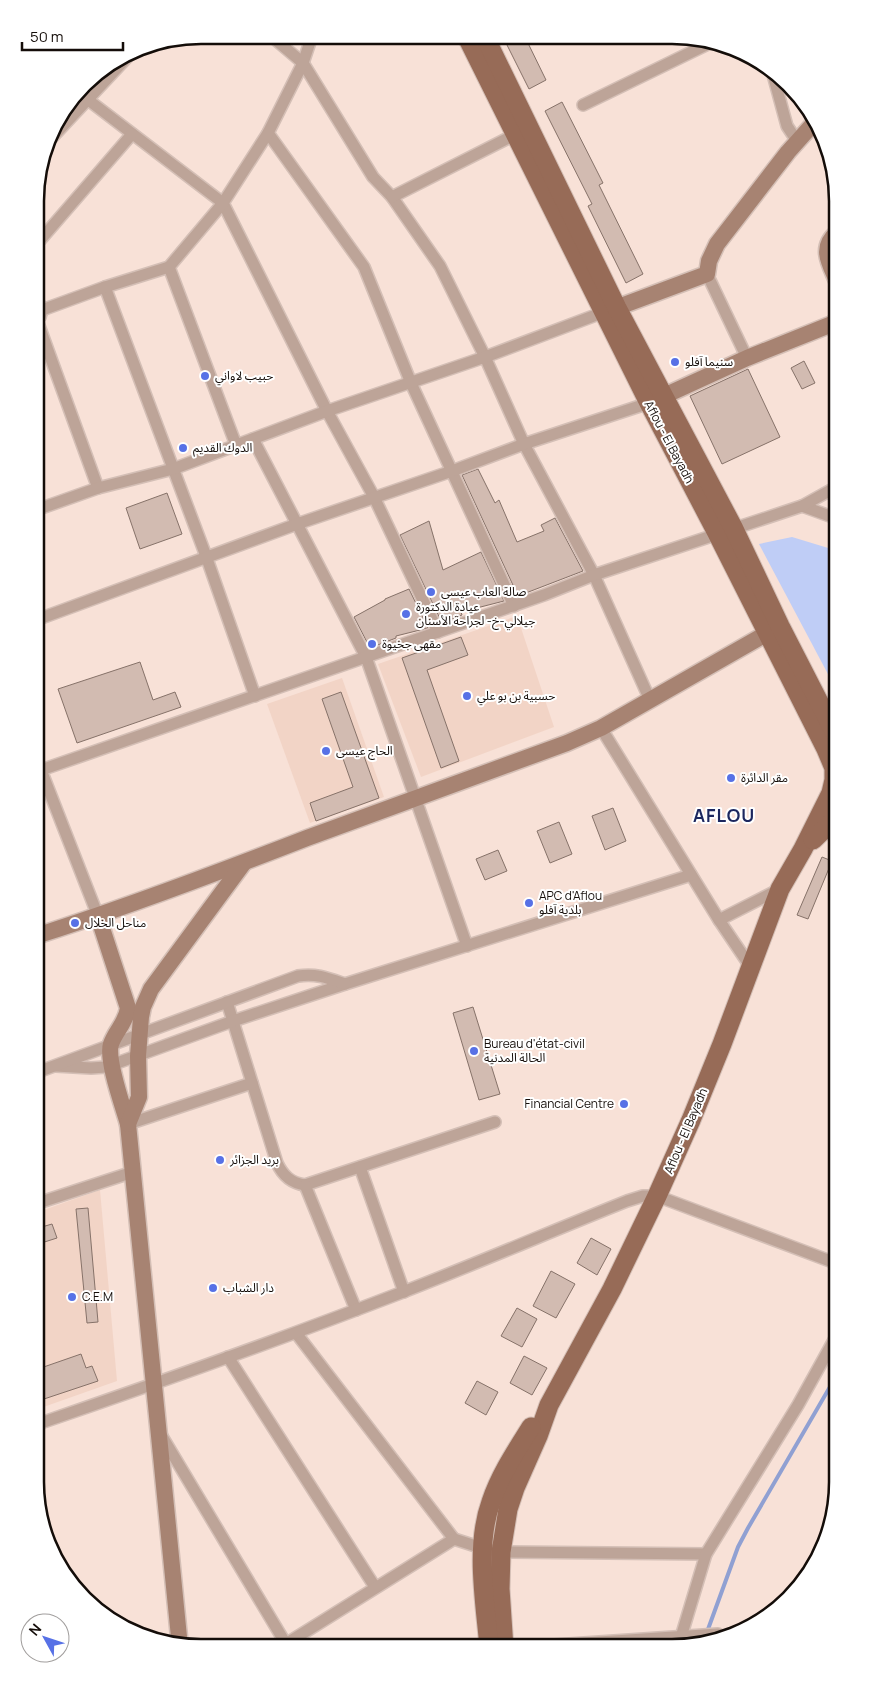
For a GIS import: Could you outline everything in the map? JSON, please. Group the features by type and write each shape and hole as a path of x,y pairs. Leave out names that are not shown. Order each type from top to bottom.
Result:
{"main road":[{"name":"Aflou - El Bayadh","path":"471,44 523,131"},
{"name":"Aflou - El Bayadh","path":"489,44 523,131 655,400 726,531 774,630 829,756"},
{"name":"Aflou - El Bayadh","path":"774,630 829,724"},
{"name":"Aflou - El Bayadh","path":"503,1639 500,1588 501,1552 508,1509 515,1488 538,1436 549,1405 616,1281 657,1196 694,1112 780,889 829,797"},
{"name":"Aflou - El Bayadh","path":"803,849 829,824"},
{"name":"Aflou - El Bayadh","path":"488,1639 482,1548 490,1503 498,1482 532,1425 549,1405"}],"street":[{"path":"281,44 303,63 373,177 392,197 440,266 485,357 524,444 594,575 650,700"},
{"path":"44,309 104,287 169,267 223,203 268,133 303,63 309,44"},
{"path":"583,105 702,47"},
{"path":"775,82 787,126 797,141"},
{"path":"84,96 223,203 327,411 374,497 438,632"},
{"path":"747,358 707,274 708,261 717,244 797,141 810,127"},
{"path":"392,197 523,131"},
{"path":"268,133 364,267 411,383 514,606"},
{"path":"44,236 132,134"},
{"path":"829,242 826,255 829,262"},
{"path":"169,267 236,445"},
{"path":"44,507 98,488 173,469 327,411 485,357 707,274"},
{"path":"104,287 206,556 255,696"},
{"path":"44,617 206,556 655,400 747,358 829,325"},
{"path":"44,343 98,488"},
{"path":"253,439 366,657 466,946"},
{"path":"44,769 514,606 594,575 802,506 829,491"},
{"path":"802,506 829,516"},
{"path":"44,933 243,864 567,743 601,728 774,630"},
{"path":"601,728 719,920 750,966"},
{"path":"44,786 98,916 128,1008 125,1022 111,1045 112,1065 128,1124 179,1638"},
{"path":"128,1124 139,1097 138,1056 143,1007 151,989 243,864"},
{"path":"56,1066 96,1068 112,1065 233,1021 345,984 691,875"},
{"path":"197,879 208,892 214,904"},
{"path":"719,920 780,889"},
{"path":"44,1070 304,975 323,976 345,984"},
{"path":"227,1002 280,1170 291,1181 305,1185 495,1122"},
{"path":"128,1124 252,1083"},
{"path":"360,1167 404,1292"},
{"path":"44,1201 133,1172"},
{"path":"305,1185 356,1310"},
{"path":"44,1422 296,1333 404,1292 643,1196 657,1196 829,1261"},
{"path":"296,1333 454,1539 501,1552 706,1554"},
{"path":"683,1639 706,1554 798,1404 829,1348"},
{"path":"228,1357 375,1587"},
{"path":"157,1427 280,1639"},
{"path":"293,1639 454,1539"}],"shaded area":[{"path":"792,537 829,548 829,676 759,544"},
{"name":"حسبية بن بو علي","path":"517,616 554,727 421,777 378,664"},
{"name":"الحاج عيسى","path":"342,678 384,797 310,823 267,704"},
{"name":"C.E.M","path":"100,1190 117,1381 44,1407 44,1210"}],"building":[{"path":"506,44 528,44 546,80 529,89"},
{"path":"562,102 603,183 599,185 643,274 626,283 588,206 592,204 545,111"},
{"path":"804,361 815,383 802,389 791,368"},
{"path":"748,369 780,437 722,464 690,396"},
{"path":"478,469 495,503 499,500 517,542 544,531 541,525 555,518 583,571 518,596 462,475"},
{"path":"167,493 182,534 140,549 126,508"},
{"path":"429,521 443,570 481,552 504,601 461,612 462,615 442,623 400,535"},
{"path":"409,589 428,628 396,636 396,638 370,648 354,617 385,599"},
{"path":"461,637 468,655 427,670 459,761 441,768 402,658"},
{"path":"140,662 153,700 175,692 181,707 77,743 58,689"},
{"path":"341,692 379,798 316,821 310,803 353,787 322,699"},
{"path":"613,808 626,841 605,850 592,816"},
{"path":"559,822 572,854 550,863 537,831"},
{"path":"498,850 507,871 485,880 476,859"},
{"path":"822,857 829,860 829,868 808,919 797,915"},
{"name":"Bureau d'état-civil الحالة المدنية","path":"473,1007 500,1094 479,1100 453,1013"},
{"path":"88,1208 98,1322 87,1323 76,1209"},
{"path":"52,1224 57,1238 44,1242 44,1226"},
{"path":"591,1238 611,1249 597,1275 577,1263"},
{"path":"551,1271 575,1284 556,1318 533,1306"},
{"path":"517,1308 537,1319 522,1347 501,1336"},
{"path":"81,1354 86,1368 92,1366 98,1381 44,1399 44,1367"},
{"path":"524,1356 547,1368 532,1395 510,1383"},
{"path":"477,1381 498,1392 486,1415 465,1403"}],"waterway":[{"path":"706,1635 738,1547 829,1388"}],"place":[{"name":"سنيما آفلو","path":"675,362"},
{"name":"حبيب لاواني","path":"205,376"},
{"name":"الدوك القديم","path":"183,448"},
{"name":"صالة العاب عيسى","path":"431,592"},
{"name":"عيادة الدكتورة جيلالي-خ- لجراحة الأسنان","path":"406,614"},
{"name":"مقهى جخيوة","path":"372,644"},
{"name":"حسبية بن بو علي","path":"467,696"},
{"name":"الحاج عيسى","path":"326,751"},
{"name":"مقر الدائرة","path":"731,778"},
{"name":"APC d'Aflou بلدية آفلو","path":"529,903"},
{"name":"مناحل الخلال","path":"75,923"},
{"name":"Bureau d'état-civil الحالة المدنية","path":"474,1051"},
{"name":"Financial Centre","path":"624,1104"},
{"name":"بريد الجزائر","path":"220,1160"},
{"name":"دار الشباب","path":"213,1288"},
{"name":"C.E.M","path":"72,1297"}],"district":[{"name":"AFLOU","path":"724,816"}]}
